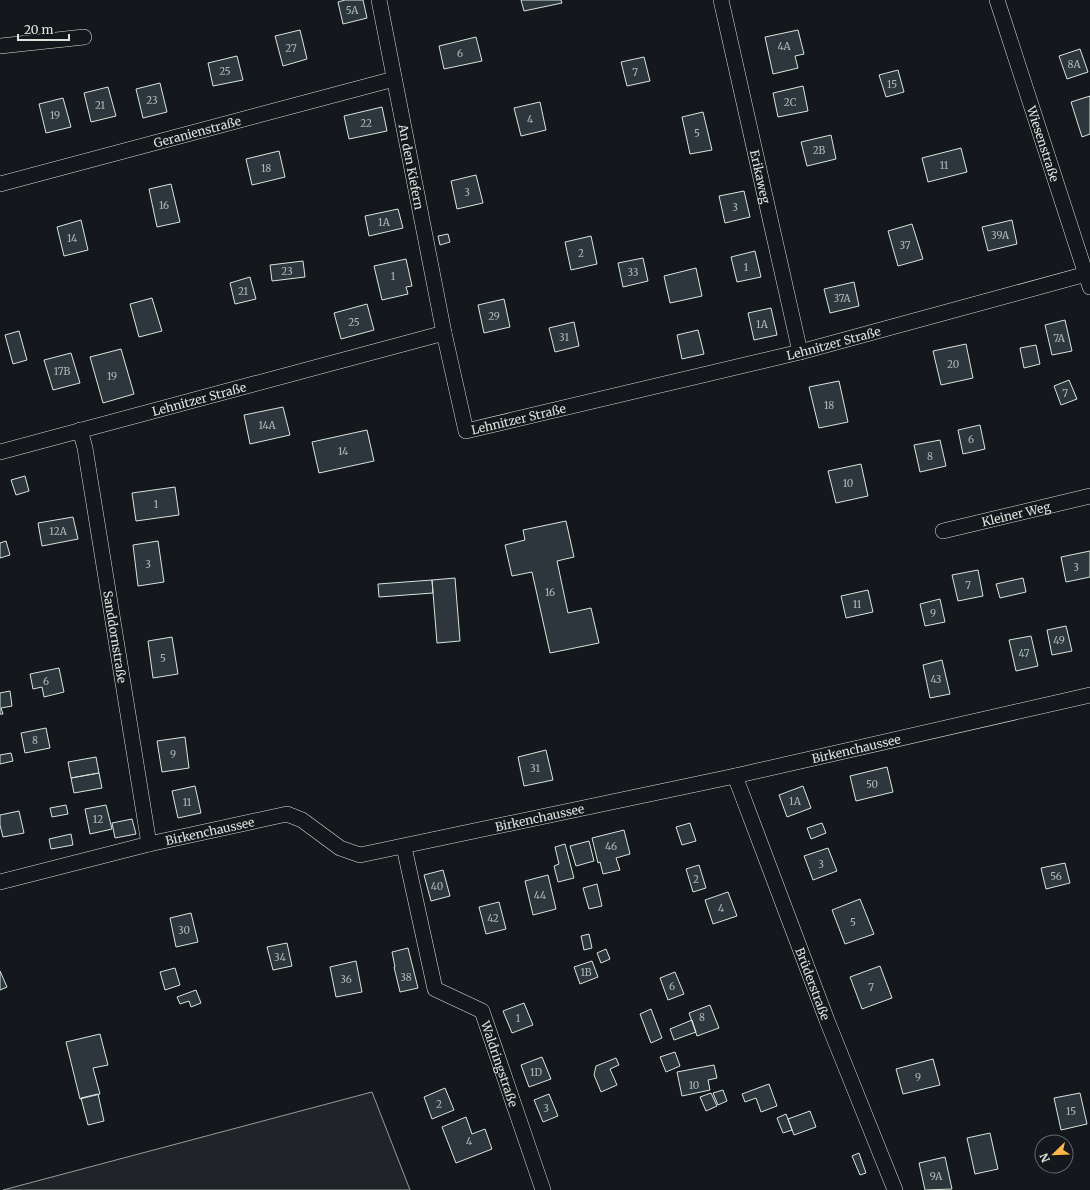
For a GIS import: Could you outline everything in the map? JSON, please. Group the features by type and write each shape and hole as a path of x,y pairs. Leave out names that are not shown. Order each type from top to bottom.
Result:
{"street":[{"name":"An den Kiefern","path":"379,0 444,334"},
{"name":"Erikaweg","path":"721,0 800,352"},
{"name":"Wiesenstraße","path":"997,0 1089,278"},
{"path":"0,46 84,37"},
{"name":"Geranienstraße","path":"0,184 394,79"},
{"name":"Lehnitzer Straße","path":"0,452 444,334 466,431 800,352 1089,278"},
{"name":"Sanddornstraße","path":"80,430 85,448 149,844"},
{"name":"Kleiner Weg","path":"943,531 1090,496"},
{"name":"Birkenchaussee","path":"0,882 149,844 287,814 302,820 340,848 360,855 404,847 735,776 1090,695"},
{"name":"Brüderstraße","path":"735,776 828,1023 895,1190"},
{"name":"Waldringstraße","path":"404,847 435,989 482,1011 543,1190"}],"shaded area":[{"path":"372,1092 410,1190 3,1190"}],"building":[{"path":"345,0 363,0 367,18 343,24 338,2"},
{"path":"521,0 561,0 562,3 524,11"},
{"path":"300,30 307,59 283,66 275,36"},
{"path":"798,30 804,54 795,56 798,68 773,74 765,37"},
{"path":"476,37 482,61 444,69 439,46"},
{"path":"1080,49 1088,72 1067,79 1059,56"},
{"path":"237,56 243,80 213,86 208,63"},
{"path":"644,57 650,81 627,86 621,62"},
{"path":"898,70 904,92 886,97 879,75"},
{"path":"160,83 167,112 143,118 136,89"},
{"path":"803,86 808,111 778,117 773,93"},
{"path":"108,87 116,116 91,122 84,93"},
{"path":"1090,96 1090,134 1082,137 1071,102"},
{"path":"63,98 71,127 46,133 39,104"},
{"path":"540,102 546,130 521,136 514,108"},
{"path":"382,107 387,131 349,139 344,116"},
{"path":"703,112 712,150 690,154 682,117"},
{"path":"831,135 836,159 807,166 801,142"},
{"path":"961,148 967,172 928,182 922,158"},
{"path":"279,151 285,177 252,185 246,159"},
{"path":"476,175 483,203 457,209 451,181"},
{"path":"171,184 180,222 157,227 149,189"},
{"path":"744,191 750,217 725,223 719,196"},
{"path":"398,209 403,228 369,236 365,216"},
{"path":"81,220 88,250 64,256 57,227"},
{"path":"1012,220 1017,244 988,251 982,227"},
{"path":"912,224 923,259 898,266 888,231"},
{"path":"448,234 450,242 440,245 438,236"},
{"path":"591,236 597,264 571,270 565,242"},
{"path":"755,251 761,277 737,282 731,257"},
{"path":"643,258 648,281 623,287 618,263"},
{"path":"406,259 412,286 406,287 408,294 382,300 374,266"},
{"path":"303,261 305,277 272,281 270,265"},
{"path":"696,268 702,296 670,303 664,276"},
{"path":"250,277 256,299 235,304 230,283"},
{"path":"854,282 859,306 830,313 824,289"},
{"path":"152,298 162,331 139,337 130,304"},
{"path":"504,299 510,327 484,333 478,305"},
{"path":"367,304 374,330 341,339 334,313"},
{"path":"771,308 777,335 754,340 748,313"},
{"path":"1065,320 1072,351 1052,355 1045,325"},
{"path":"574,322 579,346 555,352 549,328"},
{"path":"698,330 704,354 682,359 677,335"},
{"path":"19,331 27,360 13,364 5,335"},
{"path":"966,344 973,378 941,385 933,351"},
{"path":"1036,345 1040,364 1024,368 1020,348"},
{"path":"121,349 134,394 103,403 90,357"},
{"path":"71,353 80,383 53,390 44,360"},
{"path":"1069,380 1077,399 1061,405 1054,386"},
{"path":"839,381 848,422 819,428 809,387"},
{"path":"283,407 290,435 250,444 244,415"},
{"path":"980,425 985,449 963,454 958,430"},
{"path":"367,430 374,461 319,473 312,442"},
{"path":"940,440 946,466 920,472 914,445"},
{"path":"861,464 868,496 836,503 828,471"},
{"path":"25,476 29,491 16,495 11,480"},
{"path":"175,487 179,515 136,521 132,493"},
{"path":"73,517 78,539 42,546 38,523"},
{"path":"566,521 574,557 557,561 568,613 591,608 599,643 550,653 532,572 512,576 505,545 525,540 523,530"},
{"path":"6,541 10,555 0,558 0,543"},
{"path":"158,541 164,582 138,586 133,545"},
{"path":"1090,551 1090,577 1066,582 1061,557"},
{"path":"978,570 983,596 958,601 952,575"},
{"path":"455,578 460,641 437,643 432,580"},
{"path":"1023,578 1026,592 1000,598 996,584"},
{"path":"432,580 433,593 379,597 378,584"},
{"path":"868,590 873,612 846,618 841,596"},
{"path":"940,599 945,622 925,626 920,604"},
{"path":"1066,626 1072,651 1052,655 1047,630"},
{"path":"1031,636 1038,666 1016,671 1009,640"},
{"path":"172,637 178,674 153,678 148,641"},
{"path":"942,660 950,694 930,698 923,665"},
{"path":"59,668 64,692 44,697 42,687 33,689 30,674"},
{"path":"10,691 12,706 1,708 3,714 0,714 0,693"},
{"path":"46,728 50,748 25,753 21,733"},
{"path":"185,737 189,768 162,772 157,741"},
{"path":"546,750 553,780 524,786 518,757"},
{"path":"11,753 13,761 0,764 0,755"},
{"path":"96,757 99,773 71,778 68,762"},
{"path":"887,767 893,792 856,801 850,776"},
{"path":"99,773 102,788 74,793 71,778"},
{"path":"195,786 201,813 178,818 172,791"},
{"path":"803,786 811,808 787,817 779,795"},
{"path":"66,805 68,814 52,817 50,808"},
{"path":"106,805 112,829 90,834 85,809"},
{"path":"19,811 24,833 3,837 0,825 0,815"},
{"path":"132,819 136,834 115,838 112,823"},
{"path":"690,823 696,841 682,845 676,827"},
{"path":"822,823 826,833 811,839 807,828"},
{"path":"624,830 630,854 616,858 620,870 603,874 600,862 598,863 592,838"},
{"path":"71,834 73,845 51,849 49,839"},
{"path":"589,841 594,861 576,866 570,846"},
{"path":"565,844 574,878 558,882 554,866 559,864 555,847"},
{"path":"828,848 837,871 813,880 804,856"},
{"path":"1065,863 1070,883 1046,889 1041,868"},
{"path":"699,865 706,888 693,892 686,869"},
{"path":"443,870 450,896 431,901 424,875"},
{"path":"548,875 556,909 533,915 525,881"},
{"path":"597,884 602,906 589,909 583,888"},
{"path":"728,892 737,916 713,924 705,900"},
{"path":"860,899 874,934 845,944 832,910"},
{"path":"499,902 506,929 486,934 479,907"},
{"path":"191,913 198,942 176,947 170,918"},
{"path":"589,934 592,948 584,950 581,936"},
{"path":"287,943 292,966 273,970 267,947"},
{"path":"408,948 418,988 400,992 392,952"},
{"path":"606,949 610,959 601,963 597,953"},
{"path":"356,961 362,992 336,997 330,967"},
{"path":"592,961 598,977 580,984 574,967"},
{"path":"880,966 892,998 862,1009 850,977"},
{"path":"175,968 180,985 165,990 160,972"},
{"path":"0,971 7,987 0,990"},
{"path":"675,972 684,994 668,1000 660,978"},
{"path":"196,990 201,1003 191,1007 189,1001 180,1004 177,997"},
{"path":"524,1003 533,1025 512,1033 503,1011"},
{"path":"710,1005 719,1028 697,1036 689,1013"},
{"path":"651,1009 662,1038 651,1043 640,1014"},
{"path":"692,1020 696,1032 674,1040 670,1029"},
{"path":"100,1034 108,1065 93,1068 100,1094 80,1099 66,1042"},
{"path":"675,1052 680,1066 666,1072 660,1057"},
{"path":"542,1057 551,1079 529,1087 521,1065"},
{"path":"616,1058 619,1065 610,1069 617,1085 601,1092 594,1075 596,1066"},
{"path":"933,1059 940,1085 903,1094 896,1069"},
{"path":"714,1065 717,1078 708,1080 710,1090 682,1096 677,1072"},
{"path":"769,1084 777,1106 761,1112 756,1098 745,1102 742,1094"},
{"path":"445,1088 454,1110 432,1119 424,1097"},
{"path":"723,1090 727,1101 718,1105 713,1093"},
{"path":"711,1093 717,1106 706,1111 700,1097"},
{"path":"1080,1093 1087,1124 1061,1130 1054,1098"},
{"path":"98,1094 104,1121 88,1125 81,1098"},
{"path":"549,1094 558,1116 543,1122 534,1100"},
{"path":"810,1111 816,1127 794,1135 788,1119"},
{"path":"786,1114 792,1130 783,1133 777,1118"},
{"path":"466,1117 472,1134 485,1129 492,1149 456,1163 442,1127"},
{"path":"990,1133 998,1169 975,1174 967,1138"},
{"path":"859,1153 866,1173 860,1175 852,1156"},
{"path":"945,1157 952,1189 925,1190 919,1163"}]}
